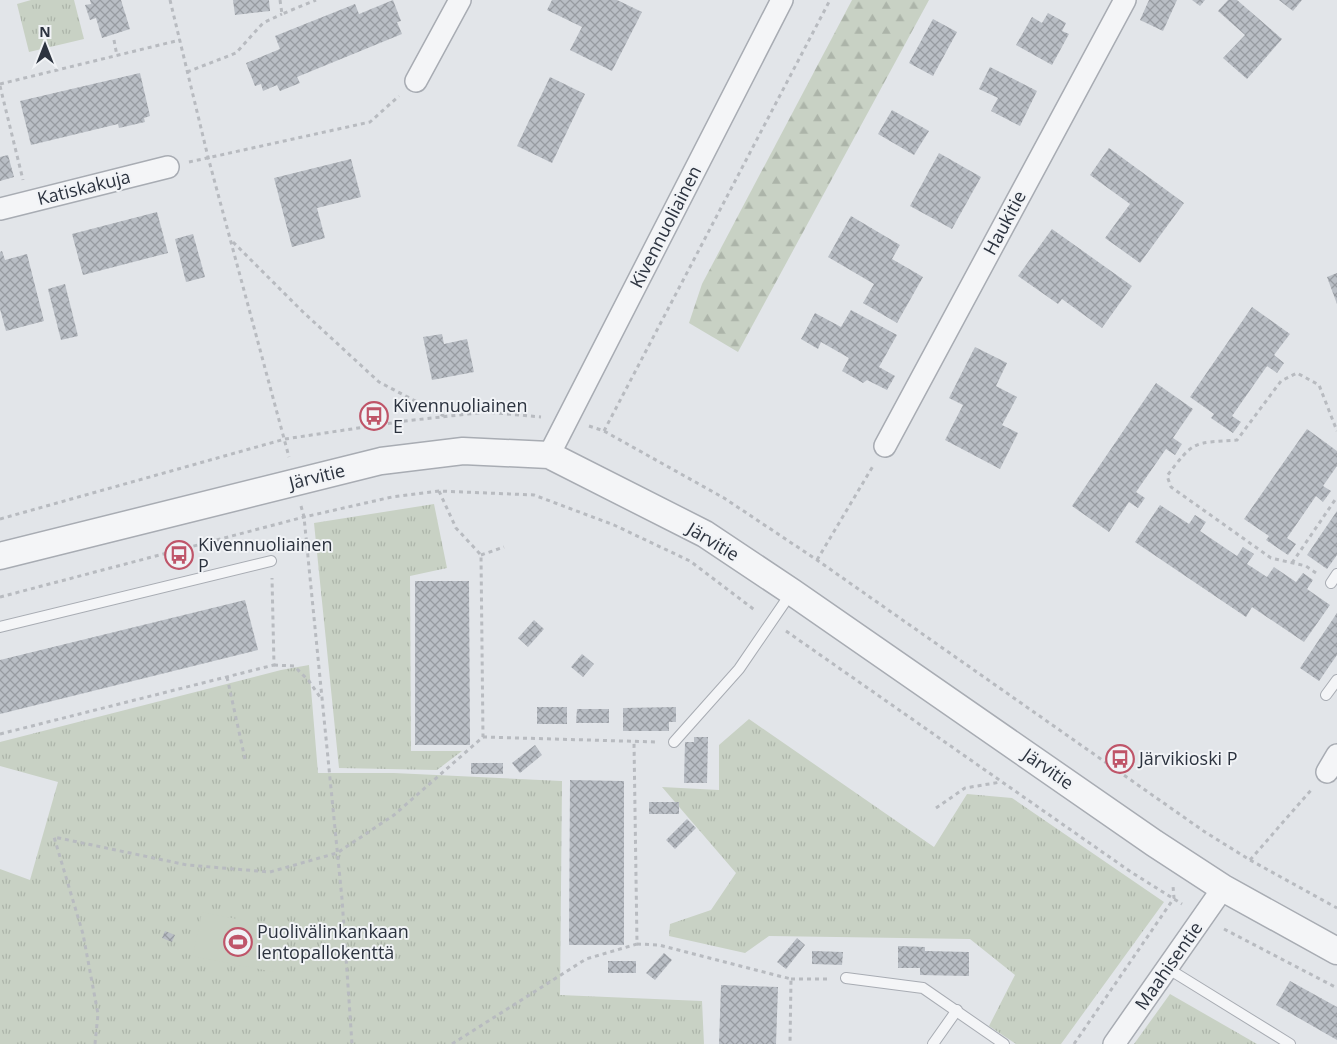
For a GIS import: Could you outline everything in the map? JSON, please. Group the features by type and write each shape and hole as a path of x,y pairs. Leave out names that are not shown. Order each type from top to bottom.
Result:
{"street":[{"path":"416,81 460,0"},
{"name":"Kivennuoliainen","path":"549,455 782,0"},
{"name":"Haukitie","path":"885,446 1125,0"},
{"name":"Katiskakuja","path":"0,209 168,168"},
{"name":"Järvitie","path":"0,556 381,461 463,451 549,455 705,534 792,592 1154,843 1186,862 1223,888 1337,951"},
{"name":"Maahisentie","path":"1114,1044 1223,888"}],"lane":[{"path":"0,627 271,561"},
{"path":"674,742 719,694 792,592"},
{"path":"1326,695 1337,680"},
{"path":"1167,968 1290,1044"},
{"path":"846,978 923,988 1004,1044"},
{"path":"932,1044 957,1010"}],"path":[{"path":"170,0 208,157 285,438 294,483 304,517 337,853 352,1044"},
{"path":"280,0 282,14"},
{"path":"187,72 236,53 263,23 316,0"},
{"path":"604,431 830,0"},
{"path":"114,40 117,56"},
{"path":"28,202 0,85 180,40"},
{"path":"208,157 370,122 416,81"},
{"path":"232,240 302,311 379,382 444,417"},
{"path":"1334,579 1306,566 1271,558 1171,487 1167,476 1186,450 1200,442 1237,440 1280,381 1297,372 1319,385 1337,431"},
{"path":"0,520 285,438 486,412 568,419 604,431 724,498 817,560 1205,832 1250,860 1337,908"},
{"path":"817,560 885,446"},
{"path":"438,492 456,528 481,555 483,737"},
{"path":"0,597 304,517 392,497 438,492 534,494 614,525 690,561 772,622 1131,872 1203,918 1337,988"},
{"path":"1292,563 1337,497"},
{"path":"481,555 504,547"},
{"path":"271,561 274,665"},
{"path":"0,734 274,665 294,666 309,681 322,700"},
{"path":"226,677 245,760"},
{"path":"95,1044 98,1014 83,934 54,837 187,865 270,872 337,853 394,816 483,737 674,742"},
{"path":"634,742 637,944"},
{"path":"1250,860 1332,764"},
{"path":"936,808 965,788 1002,782"},
{"path":"1074,1044 1174,898 1172,884 1205,832"},
{"path":"452,1044 586,959 637,944 659,945 791,979 846,978"},
{"path":"790,1044 791,979"}],"green space":[{"path":"31,0 74,0 84,39 29,52 17,4"},
{"path":"852,0 929,0 738,352 689,323 702,284"},
{"path":"434,504 447,568 410,576 411,751 462,751 437,770 339,768 314,523"},
{"path":"309,665 318,773 394,773 562,781 560,995 702,1001 704,1044 0,1044 0,869 30,880 58,782 0,766 0,742 281,670"},
{"path":"749,719 934,847 967,794 1012,798 1164,902 1061,1044 1016,1044 989,1026 1015,975 970,939 769,936 745,953 669,936 670,924 711,910 736,873 662,787 719,790 719,745"},
{"name":"Puolivälinkankaan lentopallokenttä","path":"202,912 283,928 274,972 193,956"},
{"path":"1170,994 1257,1044 1134,1044"}],"building":[{"path":"90,0 121,0 130,29 102,38 96,18 90,20 85,5 91,4"},
{"path":"233,0 269,0 270,11 235,15"},
{"path":"393,0 401,21 397,22 402,34 297,77 300,83 280,91 277,85 263,91 261,84 255,86 246,63 280,49 275,36 355,4 359,14"},
{"path":"552,0 617,0 642,12 612,71 570,50 582,27 547,10"},
{"path":"1149,0 1177,0 1163,31 1140,20"},
{"path":"1192,0 1205,0 1200,6"},
{"path":"1228,0 1237,0 1282,39 1247,79 1223,58 1245,35 1218,11"},
{"path":"1279,0 1302,0 1293,11"},
{"path":"1048,13 1066,23 1062,31 1069,34 1052,65 1016,45 1032,17 1042,23"},
{"path":"933,19 957,32 933,76 909,63"},
{"path":"990,67 1037,91 1020,126 991,111 998,98 979,89"},
{"path":"140,73 150,116 144,118 145,122 119,128 118,124 31,145 20,101"},
{"path":"550,77 585,94 552,163 517,146"},
{"path":"892,110 929,131 914,155 878,134"},
{"path":"1109,148 1184,203 1140,263 1105,238 1130,204 1090,175"},
{"path":"939,153 981,177 952,229 910,206"},
{"path":"8,155 14,177 0,181 0,157"},
{"path":"351,159 361,197 317,208 325,238 292,247 274,178"},
{"path":"157,212 168,253 83,275 72,234"},
{"path":"851,216 900,245 892,259 923,277 897,323 863,303 874,284 828,257"},
{"path":"1052,229 1132,286 1102,328 1062,299 1058,304 1018,276"},
{"path":"193,234 205,277 186,282 175,239"},
{"path":"2,251 5,260 27,254 44,321 6,331 0,309 0,252"},
{"path":"1337,273 1337,304 1327,277"},
{"path":"65,284 78,336 61,340 48,289"},
{"path":"1252,307 1290,334 1274,355 1284,363 1277,373 1267,366 1232,416 1241,422 1233,433 1211,418 1214,414 1190,397"},
{"path":"851,310 897,335 879,367 895,376 887,390 867,380 863,383 842,371 849,358 821,342 818,349 801,339 815,313 841,327"},
{"path":"442,334 444,344 467,339 474,372 432,380 423,337"},
{"path":"975,347 1007,363 996,386 1017,397 1002,425 1018,433 1000,469 945,440 963,405 949,398"},
{"path":"1156,383 1193,409 1173,438 1182,444 1175,455 1166,449 1136,492 1145,498 1138,508 1129,502 1109,532 1072,506"},
{"path":"1307,429 1337,451 1337,466 1323,486 1331,491 1323,502 1316,496 1287,538 1296,544 1288,555 1266,540 1269,536 1244,519"},
{"path":"1160,505 1189,524 1195,515 1206,522 1200,531 1237,556 1243,547 1254,554 1247,564 1267,577 1274,567 1296,582 1303,573 1313,580 1307,589 1330,605 1304,642 1252,607 1246,617 1135,542"},
{"path":"1337,511 1337,555 1327,569 1307,555"},
{"path":"415,581 469,581 470,745 415,745"},
{"path":"245,600 258,650 0,714 0,660"},
{"path":"1337,613 1337,655 1319,681 1300,668"},
{"path":"534,620 544,629 528,647 518,638"},
{"path":"582,654 594,664 583,677 571,667"},
{"path":"537,707 567,707 567,724 537,724"},
{"path":"676,707 676,722 669,722 669,731 623,731 623,708"},
{"path":"577,709 609,709 609,723 576,723"},
{"path":"694,737 708,737 707,783 684,783 685,742 694,742"},
{"path":"535,745 542,755 520,773 512,763"},
{"path":"471,763 503,763 503,774 471,774"},
{"path":"570,780 624,781 624,945 569,945"},
{"path":"649,802 679,802 679,814 649,814"},
{"path":"687,819 696,828 675,849 666,840"},
{"path":"165,931 175,935 172,942 162,938"},
{"path":"797,938 805,945 786,969 777,962"},
{"path":"898,946 925,947 925,951 969,952 969,976 920,975 920,968 898,968"},
{"path":"812,951 843,952 842,965 812,964"},
{"path":"664,953 672,960 655,980 646,973"},
{"path":"608,961 636,961 636,973 608,973"},
{"path":"1290,981 1337,1007 1337,1040 1276,1005"},
{"path":"721,985 778,987 776,1044 719,1044"}],"place":[{"name":"Kivennuoliainen E","path":"374,416"},
{"name":"Kivennuoliainen P","path":"179,555"},
{"name":"Järvikioski P","path":"1120,759"},
{"name":"Puolivälinkankaan lentopallokenttä","path":"238,942"}]}
